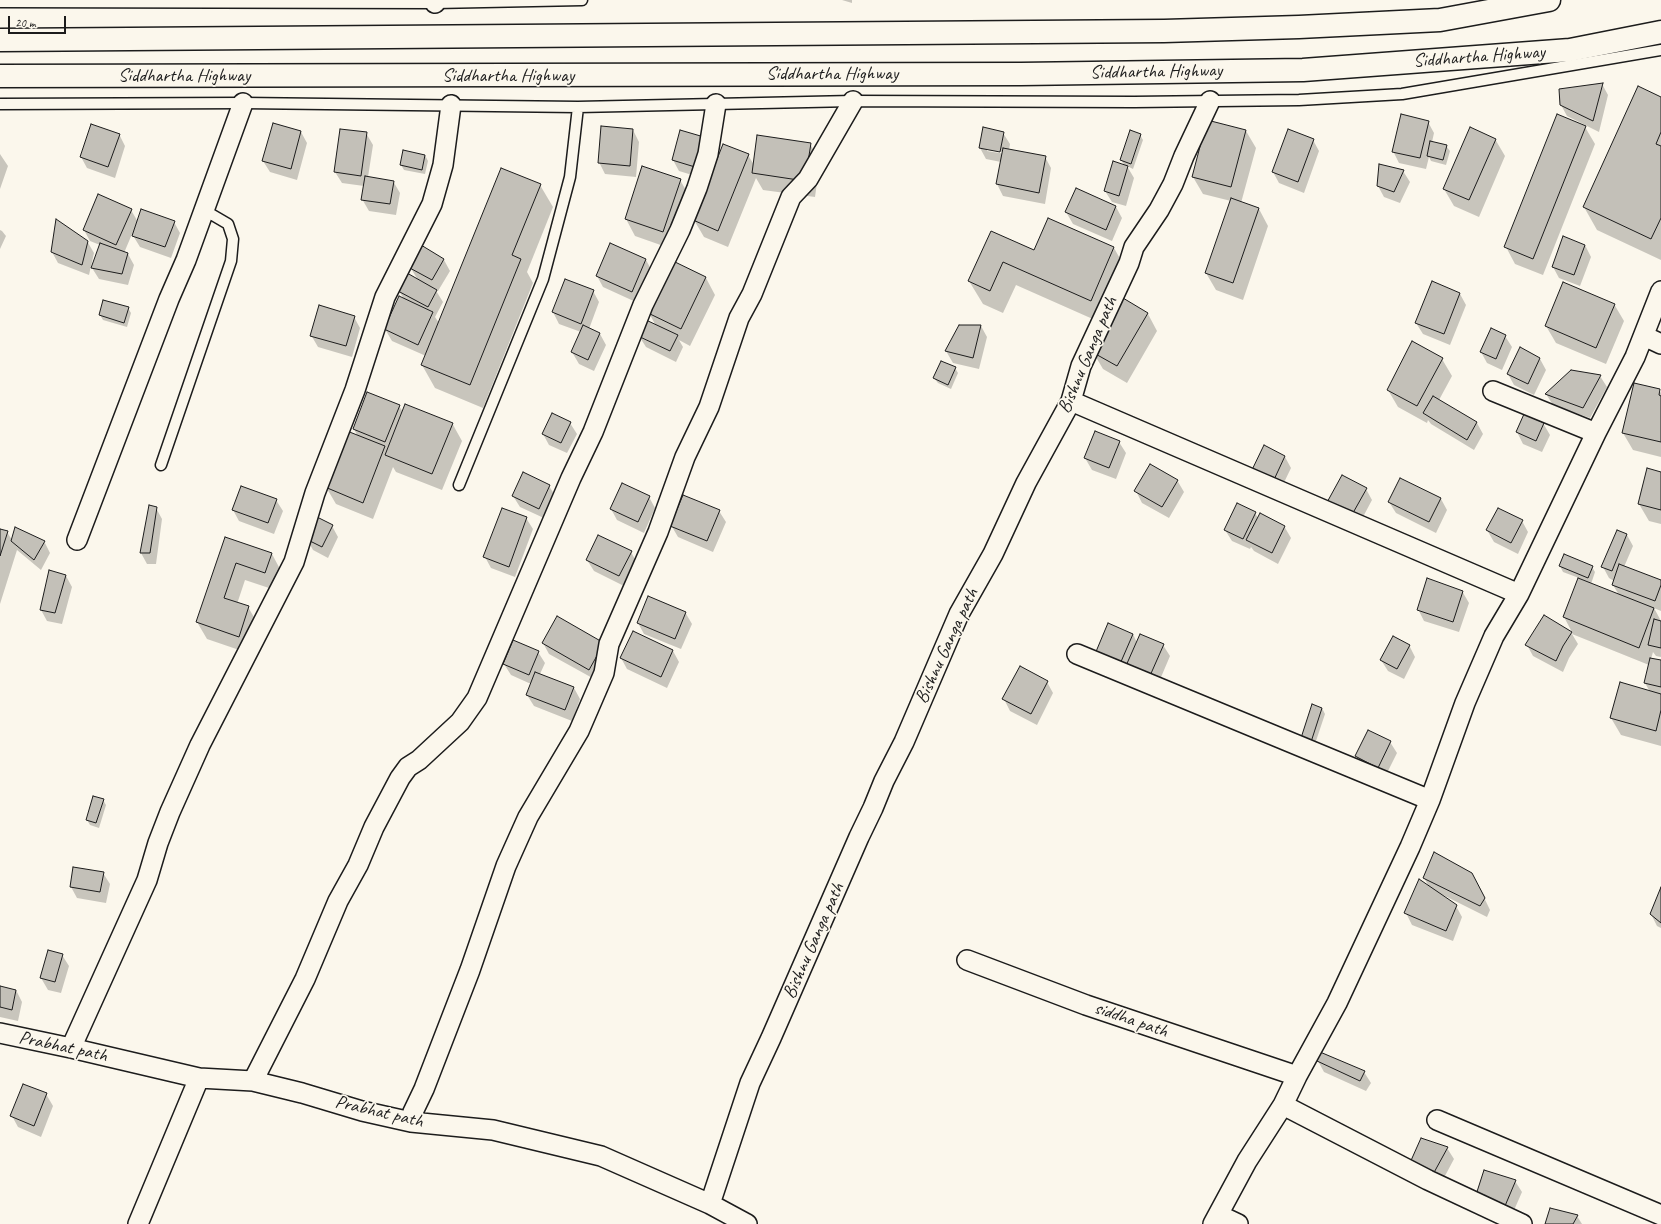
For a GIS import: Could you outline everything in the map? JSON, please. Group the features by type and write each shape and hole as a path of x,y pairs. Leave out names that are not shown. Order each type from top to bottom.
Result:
{"highway":[{"name":"Siddhartha Highway","path":"0,40 1164,32 1440,20 1549,0"},
{"name":"Siddhartha Highway","path":"0,76 1013,74 1303,70 1570,50 1661,32"}],"street":[{"path":"411,1122 413,1112 424,1089 470,970 506,866 528,817 579,731 604,673 609,644 658,532 685,457 709,407 739,318 755,287 791,197 808,179 853,101"},
{"name":"Bishnu Ganga path","path":"710,1204 750,1083 884,781 904,742 959,614 993,554 1026,483 1071,401 1081,366 1129,263 1134,247 1159,210 1173,184 1184,156 1210,101"},
{"path":"77,540 169,299 186,260 243,103"},
{"path":"253,1081 304,978 338,901 358,865 374,827 400,778 408,766 419,760 460,722 477,698 593,432 644,305 695,195 708,154 716,104"},
{"path":"71,1048 147,880 158,843 170,812 200,745 294,562 315,493 355,390 385,297 432,204 443,165 451,105"},
{"path":"1238,1224 1216,1219 1247,1161 1283,1105 1336,1003 1410,847 1430,800 1468,696 1494,636 1519,594 1644,336 1661,291"},
{"path":"1644,336 1661,344"},
{"path":"1493,391 1596,433"},
{"path":"1071,401 1519,594"},
{"path":"1077,654 1430,800"},
{"name":"siddha path","path":"967,960 1086,1005 1297,1076"},
{"name":"Prabhat path","path":"0,1033 199,1078 253,1081 302,1093 362,1111 411,1122 493,1130 601,1156 710,1204 747,1224"},
{"path":"138,1224 199,1078"},
{"path":"1283,1105 1428,1180 1522,1224"},
{"path":"1437,1120 1661,1215"}],"lane":[{"path":"0,2 582,0"},
{"path":"0,104 243,103 578,107 853,101 1300,100 1402,94 1661,50"},
{"path":"459,485 543,279 570,177 578,107"},
{"path":"161,465 230,261 233,239 228,224 204,210"}],"building":[{"path":"1603,83 1593,121 1560,105 1559,89"},
{"path":"1638,86 1661,97 1661,132 1656,144 1661,146 1661,218 1651,239 1583,207"},
{"path":"1401,114 1429,121 1420,158 1392,152"},
{"path":"1557,114 1586,126 1533,259 1504,247"},
{"path":"1207,120 1246,130 1231,187 1192,177"},
{"path":"273,123 301,131 291,169 262,161"},
{"path":"91,124 120,134 108,167 80,157"},
{"path":"601,126 633,129 630,166 598,163"},
{"path":"983,127 1004,132 1000,152 979,148"},
{"path":"1470,127 1496,139 1469,200 1443,189"},
{"path":"340,129 367,132 361,176 334,172"},
{"path":"1288,129 1314,139 1298,182 1272,172"},
{"path":"680,130 704,137 695,167 672,160"},
{"path":"1130,130 1141,134 1131,164 1120,160"},
{"path":"757,135 811,143 805,181 752,173"},
{"path":"1430,141 1447,145 1443,160 1427,156"},
{"path":"723,144 749,154 718,231 693,220"},
{"path":"1003,148 1046,156 1039,193 996,184"},
{"path":"403,150 425,155 422,170 400,165"},
{"path":"1113,161 1128,166 1119,196 1104,191"},
{"path":"1379,164 1404,170 1394,192 1377,186"},
{"path":"642,166 681,179 663,232 625,219"},
{"path":"501,168 541,184 512,255 521,259 470,385 421,365"},
{"path":"365,176 394,181 390,204 361,200"},
{"path":"1076,188 1116,206 1106,230 1065,212"},
{"path":"98,194 132,209 116,245 83,230"},
{"path":"1231,198 1259,208 1233,283 1205,273"},
{"path":"141,209 175,221 165,247 132,236"},
{"path":"1048,218 1114,247 1091,301 1003,262 990,291 968,281 991,231 1034,250"},
{"path":"56,219 88,241 82,265 51,252"},
{"path":"1563,236 1585,245 1574,275 1552,267"},
{"path":"100,243 128,253 122,274 91,268"},
{"path":"610,243 646,259 632,292 596,276"},
{"path":"421,245 444,259 432,280 408,267"},
{"path":"673,261 706,277 681,329 648,313"},
{"path":"407,273 437,290 428,307 398,291"},
{"path":"565,279 594,290 581,324 552,312"},
{"path":"1432,281 1460,293 1444,334 1415,323"},
{"path":"1563,282 1615,304 1596,348 1545,326"},
{"path":"399,296 433,312 418,345 384,329"},
{"path":"1123,298 1148,313 1117,366 1092,352"},
{"path":"103,300 129,307 124,323 99,315"},
{"path":"319,305 355,316 346,346 310,336"},
{"path":"646,320 678,335 670,351 638,336"},
{"path":"583,325 600,333 588,360 571,352"},
{"path":"959,325 981,325 973,358 945,351"},
{"path":"1491,328 1506,335 1496,359 1480,352"},
{"path":"1412,341 1443,358 1417,406 1387,390"},
{"path":"1520,347 1540,358 1528,384 1507,374"},
{"path":"941,361 956,367 948,385 933,378"},
{"path":"1571,370 1601,375 1583,408 1545,394"},
{"path":"1634,383 1660,389 1661,442 1622,433"},
{"path":"367,392 400,405 385,442 353,429"},
{"path":"1433,396 1477,422 1467,440 1423,413"},
{"path":"405,404 453,423 432,474 385,455"},
{"path":"552,413 571,422 561,443 542,434"},
{"path":"1524,414 1544,423 1536,441 1516,432"},
{"path":"347,431 385,446 363,503 325,487"},
{"path":"1095,431 1120,441 1109,468 1084,458"},
{"path":"1264,445 1285,456 1272,484 1250,474"},
{"path":"1150,464 1178,480 1162,507 1134,491"},
{"path":"1647,468 1661,472 1661,510 1638,504"},
{"path":"523,472 550,485 539,509 512,496"},
{"path":"1342,475 1367,488 1349,520 1325,506"},
{"path":"1400,478 1441,498 1429,522 1388,502"},
{"path":"622,483 650,496 638,522 610,509"},
{"path":"241,486 277,499 268,523 232,510"},
{"path":"683,495 720,510 707,541 670,526"},
{"path":"1237,503 1256,512 1243,539 1224,530"},
{"path":"149,505 157,507 150,553 140,553"},
{"path":"502,508 527,517 509,567 483,557"},
{"path":"1498,508 1523,520 1511,543 1486,530"},
{"path":"1260,513 1285,526 1272,553 1246,540"},
{"path":"317,517 333,525 322,547 306,539"},
{"path":"15,527 45,541 34,560 11,541"},
{"path":"0,529 8,531 0,556"},
{"path":"1617,530 1627,534 1612,571 1601,567"},
{"path":"598,535 632,551 619,576 586,560"},
{"path":"225,537 272,553 265,573 236,563 224,598 249,606 239,637 196,622"},
{"path":"1564,554 1593,566 1588,578 1559,566"},
{"path":"1619,564 1661,580 1661,585 1655,601 1612,585"},
{"path":"49,570 66,575 55,613 40,610"},
{"path":"1427,578 1463,591 1453,622 1417,610"},
{"path":"1578,578 1654,608 1639,648 1563,617"},
{"path":"648,596 686,612 675,639 637,623"},
{"path":"1544,615 1572,632 1556,661 1525,645"},
{"path":"557,616 604,643 589,670 542,643"},
{"path":"1654,619 1661,621 1661,648 1648,645"},
{"path":"1108,623 1133,634 1120,664 1095,654"},
{"path":"633,631 673,650 661,677 620,658"},
{"path":"1140,634 1164,644 1149,678 1125,668"},
{"path":"1393,636 1410,645 1397,669 1380,660"},
{"path":"513,640 539,651 529,675 503,664"},
{"path":"1650,658 1661,660 1661,687 1644,683"},
{"path":"1020,666 1048,681 1031,714 1002,699"},
{"path":"535,672 574,687 565,710 526,695"},
{"path":"1620,682 1661,694 1661,710 1656,731 1610,718"},
{"path":"1312,704 1322,708 1311,742 1301,738"},
{"path":"1368,730 1391,741 1378,768 1355,756"},
{"path":"93,796 104,799 96,823 86,820"},
{"path":"1434,852 1472,873 1485,898 1480,906 1423,878"},
{"path":"73,867 104,872 100,892 70,887"},
{"path":"1419,879 1457,905 1446,931 1404,913"},
{"path":"1661,887 1661,923 1650,914"},
{"path":"48,950 63,954 55,982 40,978"},
{"path":"0,986 16,990 12,1010 0,1007"},
{"path":"1320,1052 1365,1071 1360,1081 1317,1061"},
{"path":"23,1084 47,1093 34,1126 10,1116"},
{"path":"1421,1138 1448,1147 1431,1178 1409,1165"},
{"path":"1484,1170 1516,1180 1502,1213 1474,1201"},
{"path":"1550,1208 1578,1215 1573,1224 1545,1224"}]}
